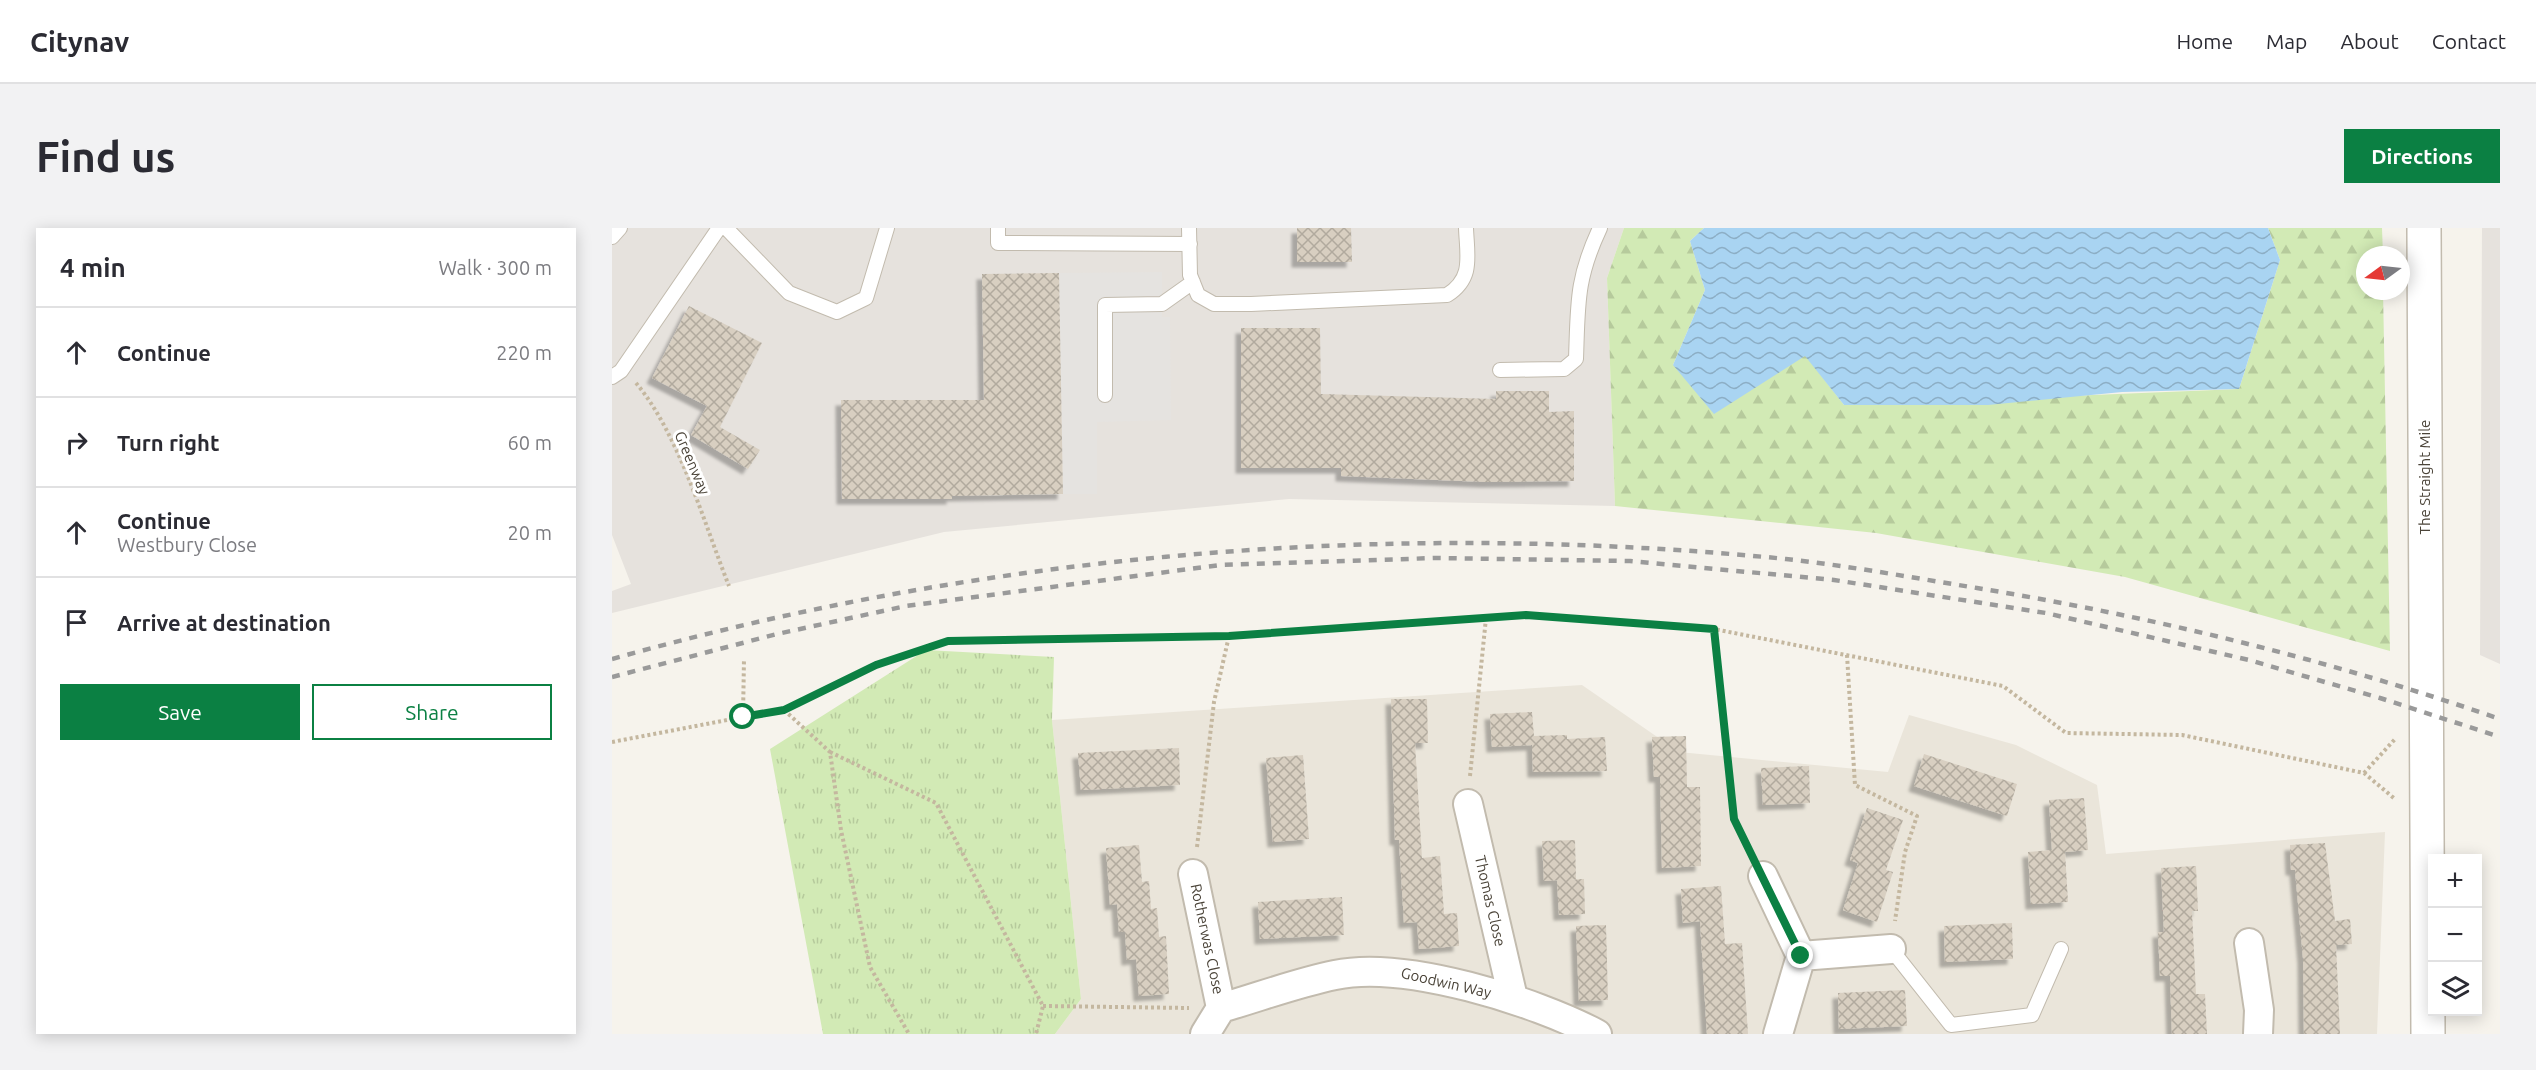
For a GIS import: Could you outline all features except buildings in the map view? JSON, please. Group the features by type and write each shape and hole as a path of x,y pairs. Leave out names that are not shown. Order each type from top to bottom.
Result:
{"street":[{"name":"The Straight Mile","path":"2424,228 2428,1034"},
{"name":"Thomas Close","path":"1468,804 1513,998"},
{"name":"Rotherwas Close","path":"1193,874 1221,1008 1204,1034"},
{"path":"1763,876 1801,956 1778,1034"},
{"path":"2249,944 2259,1010 2258,1034"},
{"path":"1801,956 1891,949"},
{"name":"Goodwin Way","path":"1221,1008 1336,974 1391,970 1513,998 1597,1034"}],"lane":[{"path":"612,237 620,228"},
{"path":"617,374 719,228"},
{"path":"726,228 789,293 837,312 866,298 887,228"},
{"path":"998,228 998,243 1190,244"},
{"path":"1190,228 1190,275 1198,296 1214,304 1447,295 1460,286 1467,268 1466,228"},
{"path":"1500,370 1563,369 1576,359 1578,287 1585,260 1600,228"},
{"path":"1105,395 1105,305 1162,304 1193,282"},
{"path":"1891,949 1950,1025 2032,1015 2061,950"}],"path":[{"name":"Greenway","path":"617,374 634,380 652,402 683,469 729,586"},
{"path":"612,742 784,710 876,665 948,641 1229,636 1526,615 1714,629 2003,686 2066,733 2182,735 2364,773 2398,801"},
{"path":"1468,804 1486,618"},
{"path":"1714,629 1734,819 1763,876"},
{"path":"1193,874 1214,702 1229,636"},
{"path":"1847,655 1855,785 1917,816 1905,852 1891,949"},
{"path":"743,717 744,658"},
{"path":"784,710 830,752 936,803 1043,1006 1036,1034"},
{"path":"830,752 841,830 870,967 909,1034"},
{"path":"1043,1006 1221,1008"}],"shaded area":[{"path":"612,228 1624,228 1607,278 1615,506 1289,499 944,532 612,613 612,591 631,584 612,535","holes":["1059,273 1063,494 986,496 982,275"]},
{"path":"2482,228 2500,228 2500,664 2480,655"},
{"path":"1162,272 1162,317 1170,317 1171,420 1097,422 1097,494 1063,494 1059,273"},
{"path":"1582,685 1679,752 1888,772 1909,715 2016,745 2097,785 2106,854 2385,832 2377,1034 1055,1034 1081,999 1052,720"}],"green space":[{"path":"1624,228 1704,228 1690,241 1705,290 1673,365 1806,356 1844,405 2239,389 2280,260 2268,228 2382,228 2383,246 2356,246 2356,300 2383,300 2390,651 2125,577 1876,533 1615,506 1607,278"},
{"path":"926,650 1054,657 1052,720 1081,999 1055,1034 823,1034 770,749"}],"water":[{"path":"1704,228 2268,228 2280,260 2239,389 2122,392 1988,405 1844,405 1805,356 1714,414 1673,365 1705,290 1690,241"}],"railway":[{"path":"612,659 756,622 901,593 1047,570 1194,554 1342,545 1490,543 1638,548 1786,559 1977,588 2109,612 2241,642 2371,678 2500,719"},
{"path":"612,677 777,634 906,606 1220,565 1436,558 1630,561 1834,580 2046,613 2249,660 2380,698 2500,737"}],"route":[{"path":"743,717 784,710 876,665 948,641 1229,636 1526,615 1714,629 1734,819 1801,956"}]}
